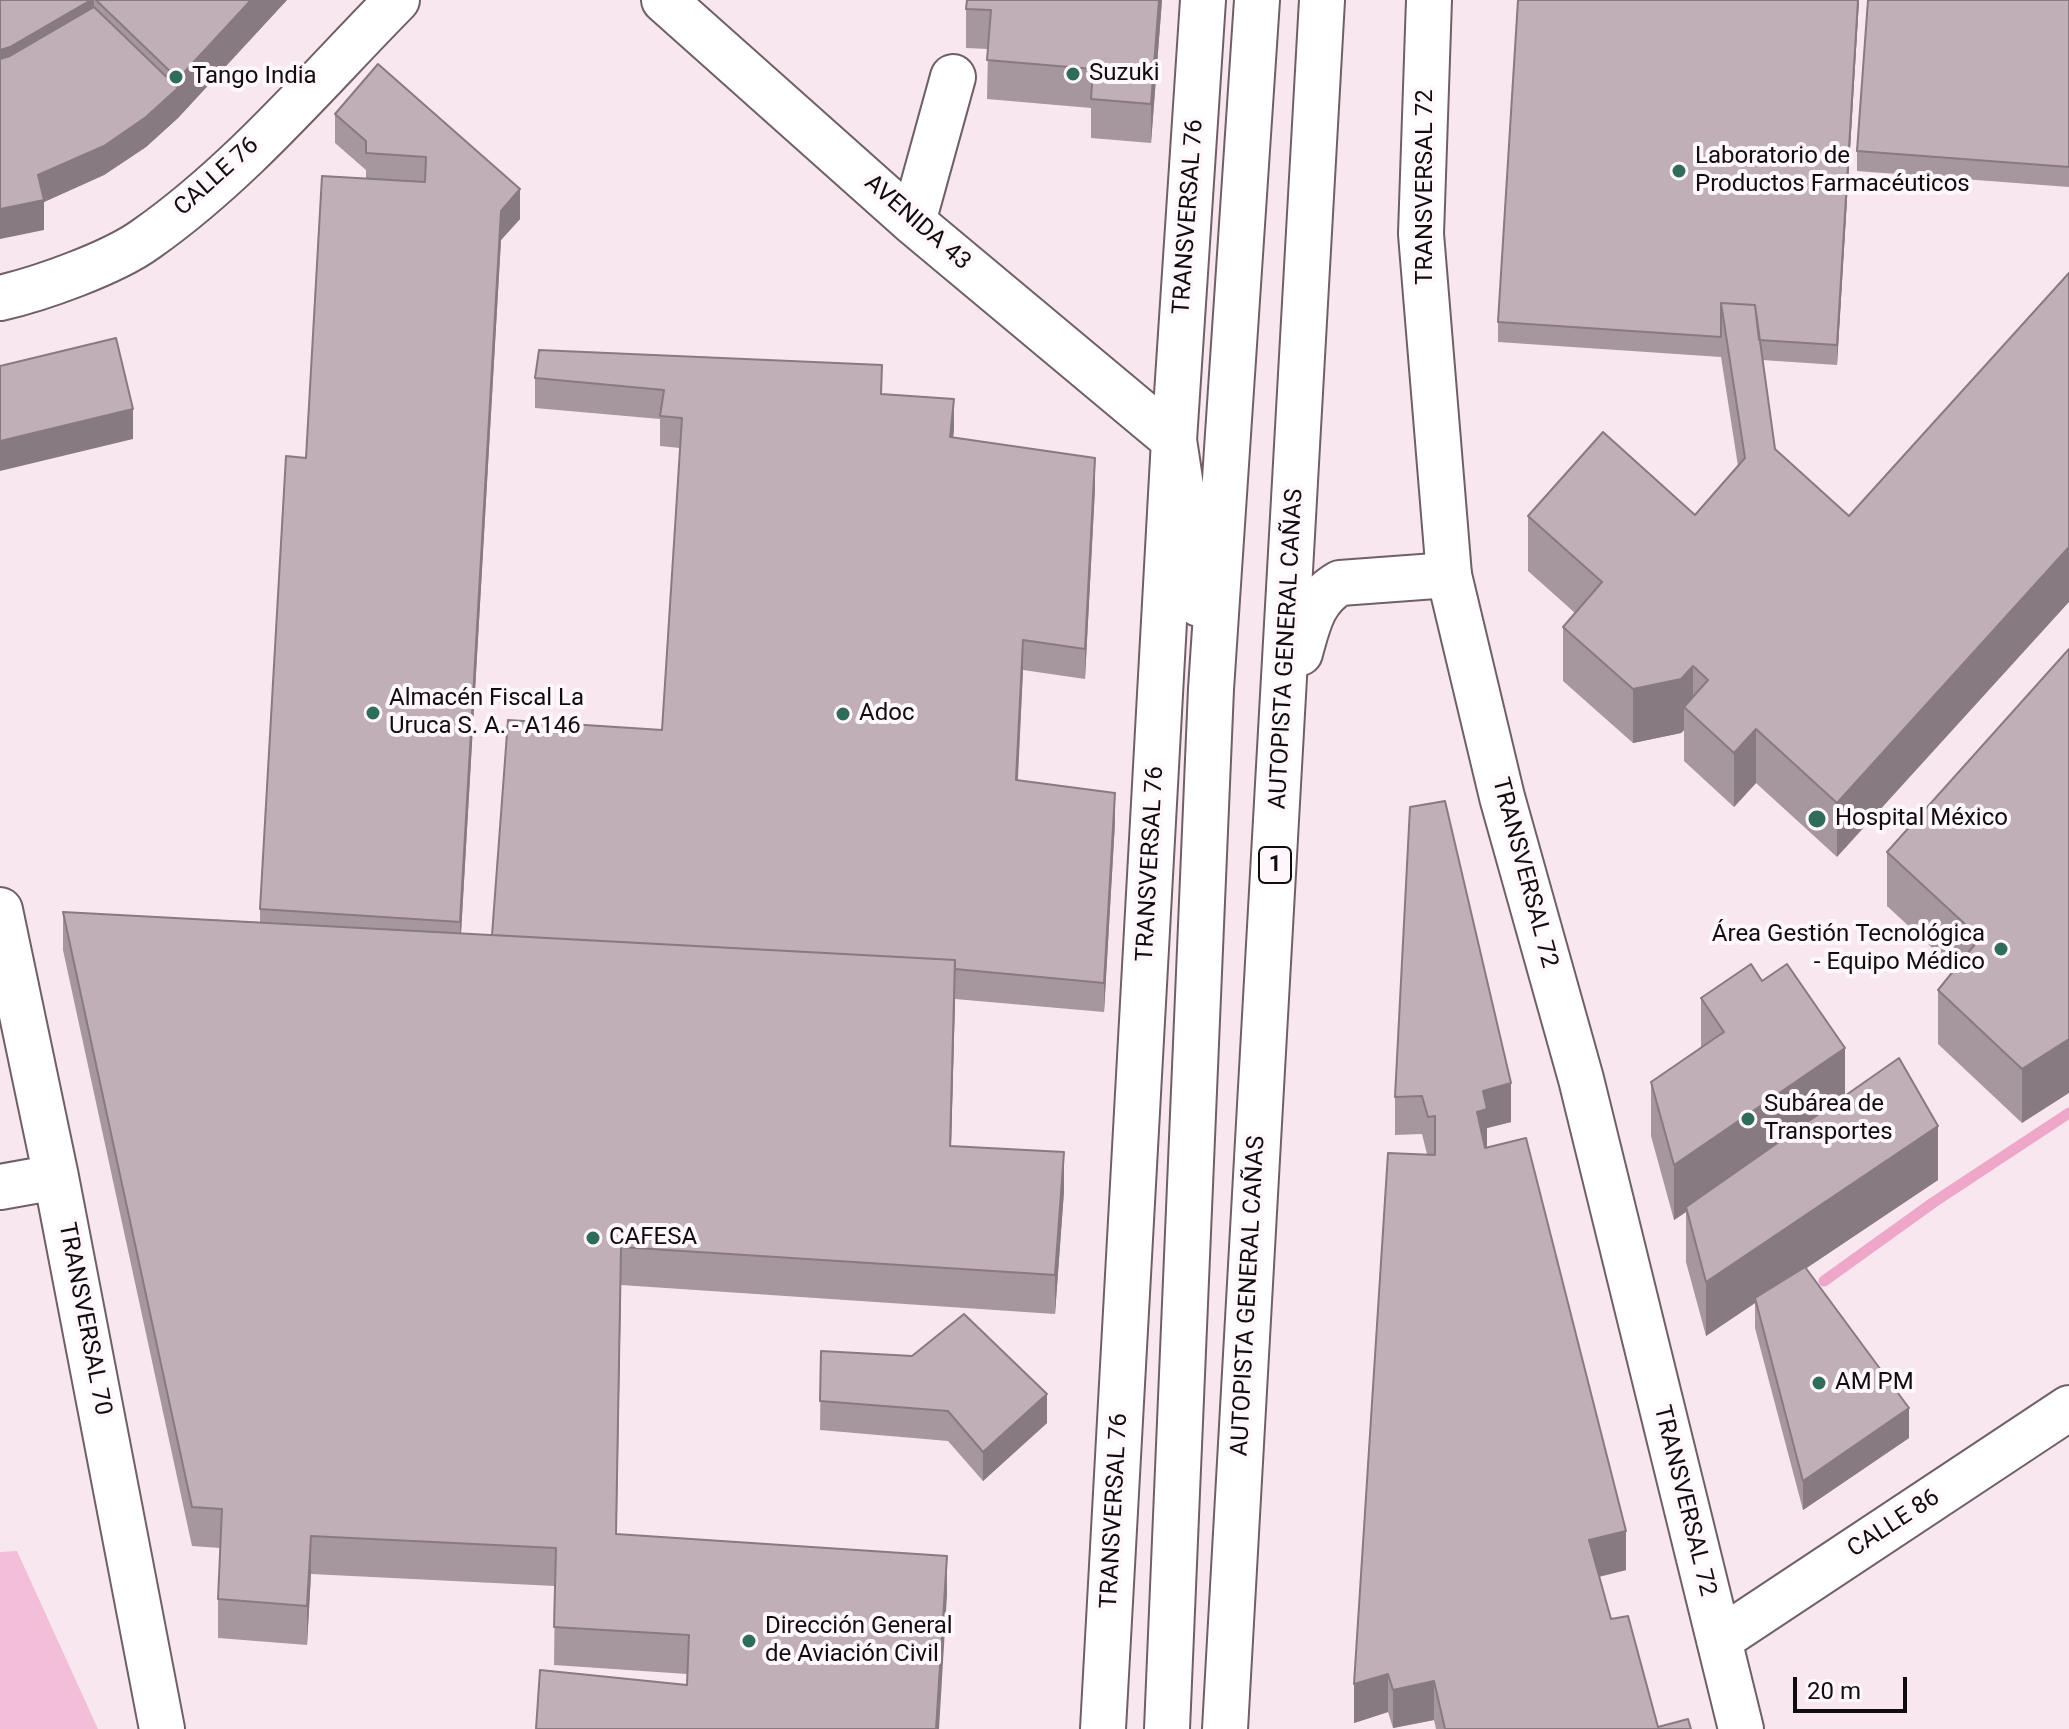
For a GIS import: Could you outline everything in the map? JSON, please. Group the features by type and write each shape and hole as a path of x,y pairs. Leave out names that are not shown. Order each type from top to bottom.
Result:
{"main road":[{"name":"CALLE 76","path":"0,298 39,289 143,241 213,187 397,0"},
{"name":"AVENIDA 43","path":"664,0 913,222 1174,440"},
{"name":"TRANSVERSAL 76","path":"1103,1729 1174,440 1203,0"},
{"path":"1167,1729 1211,689 1257,0"},
{"name":"AUTOPISTA GENERAL CAÑAS","path":"1225,1729 1322,0"},
{"name":"TRANSVERSAL 72","path":"1429,0 1421,234 1449,575 1502,797 1581,1079 1741,1729"},
{"path":"913,222 953,77"},
{"path":"1174,440 1211,689"},
{"path":"1284,709 1308,622 1325,591 1340,583 1449,575"},
{"name":"TRANSVERSAL 70","path":"1,923 13,1040 56,1177 162,1729"},
{"path":"0,1187 56,1177"},
{"name":"CALLE 86","path":"1719,1640 2069,1408"}],"shaded area":[{"path":"17,1551 98,1729 0,1729 0,1552"}],"building":[{"path":"0,0 91,0 0,50"},
{"path":"96,0 251,0 178,79"},
{"name":"Suzuki","path":"967,0 1159,0 1151,104 1091,99 1093,69 987,60 991,10 966,9"},
{"name":"Laboratorio de Productos Farmacéuticos","path":"1518,0 1858,0 1837,345 1759,340 1755,305 1721,303 1721,337 1498,322"},
{"name":"Laboratorio de Productos Farmacéuticos","path":"1868,0 2069,0 2069,167 1857,151"},
{"path":"94,7 178,88 146,117 104,146 38,175 44,200 0,209 0,59"},
{"name":"Almacén Fiscal La Uruca S. A. - A146","path":"378,64 520,189 501,211 460,922 260,909 286,456 306,458 322,176 425,182 426,157 366,153 366,141 335,114"},
{"path":"2069,273 2069,547 1837,803 1756,729 1734,753 1684,707 1708,680 1693,666 1681,679 1633,689 1563,627 1602,582 1528,516 1603,432 1695,515 1745,458 1721,303 1755,305 1775,449 1849,516"},
{"path":"116,338 133,409 0,441 0,366"},
{"name":"Adoc","path":"539,350 882,365 881,394 954,399 950,437 1095,458 1085,649 1023,640 1016,780 1115,793 1104,983 955,969 955,960 492,935 508,720 662,730 682,418 660,416 664,390 535,378"},
{"name":"Área Gestión Tecnológica - Equipo Médico","path":"2069,649 2069,1039 2022,1069 1938,990 1980,938 1887,852"},
{"path":"1445,801 1511,1083 1483,1091 1487,1109 1477,1112 1485,1148 1526,1138 1626,1531 1589,1540 1611,1619 1628,1616 1658,1727 1688,1719 1691,1729 1445,1729 1434,1681 1393,1690 1388,1674 1354,1684 1388,1153 1435,1155 1435,1116 1428,1117 1422,1096 1395,1097 1410,807"},
{"name":"CAFESA","path":"63,912 955,960 950,1146 1064,1152 1055,1275 621,1247 616,1534 947,1556 936,1729 536,1729 540,1670 687,1685 689,1635 554,1627 556,1548 311,1536 307,1606 218,1599 222,1509 192,1507"},
{"path":"1751,964 1762,981 1787,964 1845,1048 1674,1165 1651,1082 1724,1032 1701,998"},
{"path":"1899,1058 1938,1126 1706,1282 1686,1207"},
{"name":"AM PM","path":"1805,1267 1909,1408 1803,1481 1755,1298"},
{"path":"964,1314 1047,1394 983,1452 948,1411 820,1401 821,1351 912,1356"}],"waterway":[{"path":"1824,1281 1934,1202 2069,1113"}],"place":[{"name":"Suzuki","path":"1073,74"},
{"name":"Tango India","path":"176,77"},
{"name":"Laboratorio de Productos Farmacéuticos","path":"1679,171"},
{"name":"Almacén Fiscal La Uruca S. A. - A146","path":"373,713"},
{"name":"Adoc","path":"843,714"},
{"name":"Hospital México","path":"1817,819"},
{"name":"Área Gestión Tecnológica - Equipo Médico","path":"2001,949"},
{"name":"Subárea de Transportes","path":"1748,1119"},
{"name":"CAFESA","path":"593,1238"},
{"name":"AM PM","path":"1819,1383"},
{"name":"Dirección General de Aviación Civil","path":"749,1641"}]}
